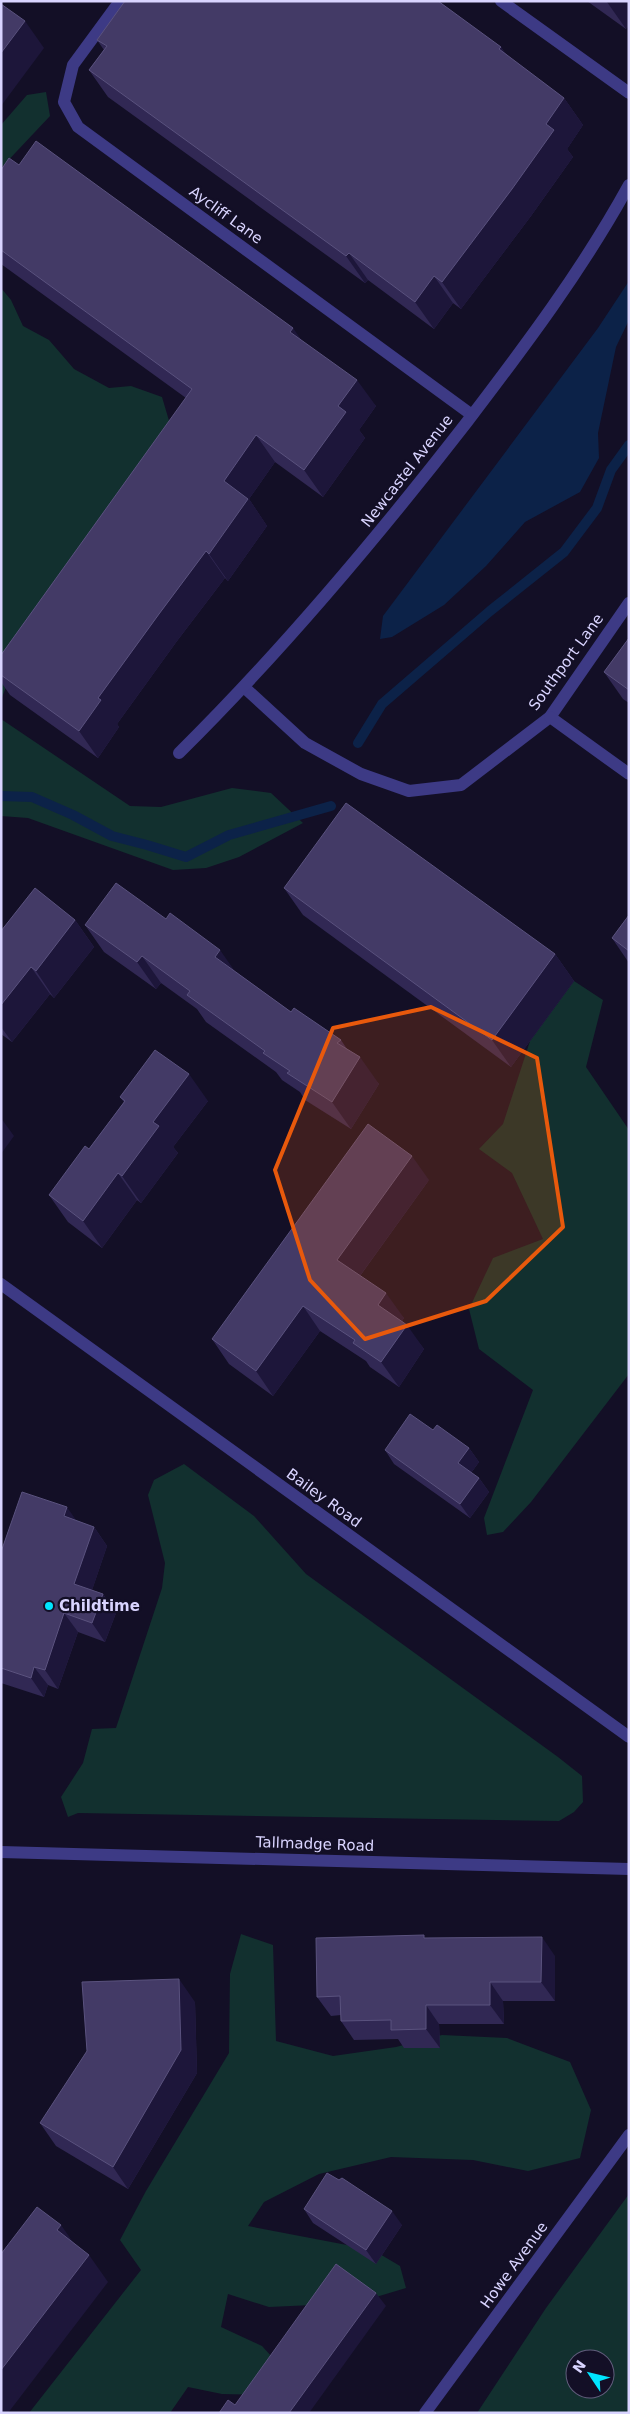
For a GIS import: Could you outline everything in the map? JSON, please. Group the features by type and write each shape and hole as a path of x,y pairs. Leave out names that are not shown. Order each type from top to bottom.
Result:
{"street":[{"name":"Aycliff Lane","path":"120,1 73,65 64,102 78,127 472,415"},
{"path":"501,1 629,93"},
{"name":"Newcastel Avenue","path":"179,753 245,688 393,516 515,360 574,276 629,185"},
{"name":"Southport Lane","path":"245,688 305,743 361,774 409,791 461,785 550,717 629,604"},
{"path":"550,717 629,774"},
{"name":"Bailey Road","path":"1,1284 629,1737"},
{"name":"Tallmadge Road","path":"1,1852 629,1869"},
{"name":"Howe Avenue","path":"425,2413 629,2135"}],"highlighted area":[{"path":"431,1007 537,1058 563,1227 486,1301 365,1339 310,1280 275,1170 333,1028"}],"green space":[{"path":"46,92 50,116 1,168 1,125 27,95"},
{"path":"1,288 11,300 23,326 49,340 74,369 109,388 131,386 162,397 175,441 8,682 1,700"},
{"path":"1,719 130,806 161,807 232,788 271,793 303,823 239,857 206,868 173,870 28,818 1,816"},
{"path":"574,981 603,1000 586,1067 629,1130 629,1374 531,1502 503,1532 487,1535 484,1518 533,1390 479,1349 469,1309 493,1258 543,1239 512,1173 479,1149 503,1124 530,1041"},
{"path":"184,1464 254,1516 306,1574 582,1776 583,1802 574,1812 559,1821 78,1813 68,1817 61,1797 83,1763 92,1729 116,1728 162,1588 165,1563 148,1495 154,1480"},
{"path":"241,1934 273,1945 276,2041 333,2056 396,2047 442,2035 507,2038 570,2062 591,2110 580,2158 528,2171 473,2160 391,2157 319,2174 264,2202 248,2226 373,2250 400,2266 406,2288 356,2303 269,2307 228,2294 221,2327 262,2346 282,2368 263,2395 222,2394 188,2387 170,2413 29,2413 141,2270 120,2240 146,2191 229,2053 230,1974"},
{"path":"629,2194 629,2413 477,2413 546,2308"}],"water":[{"path":"629,281 629,320 616,347 598,433 599,458 580,492 525,522 486,566 444,605 392,637 380,639 383,616 598,328"}],"building":[{"path":"125,1 438,1 501,47 499,49 564,98 546,124 554,130 512,189 442,282 434,276 415,302 349,253 346,256 89,70 107,46 97,40"},
{"path":"1,4 25,21 1,53"},
{"path":"36,141 293,328 290,332 357,380 338,406 346,412 304,470 256,435 224,481 248,499 209,554 206,551 159,614 98,698 101,700 79,731 1,675 1,655 192,389 1,250 1,170 9,158 19,165"},
{"path":"629,638 629,690 604,672"},
{"path":"346,803 555,954 492,1040 284,888"},
{"path":"116,883 166,919 170,913 220,950 215,957 291,1012 294,1008 341,1040 337,1043 360,1057 332,1102 287,1073 290,1071 263,1053 265,1051 187,995 190,991 142,956 137,962 85,925"},
{"path":"35,888 75,920 36,971 31,967 1,1005 1,931"},
{"path":"629,915 629,951 612,938"},
{"path":"155,1050 189,1074 153,1122 159,1126 122,1176 118,1173 83,1221 49,1195 85,1146 89,1149 125,1101 120,1097"},
{"path":"368,1124 412,1156 337,1260 386,1293 378,1305 407,1325 381,1362 353,1343 355,1340 303,1306 256,1371 212,1339"},
{"path":"410,1414 433,1430 437,1425 469,1448 458,1463 479,1478 460,1504 385,1450"},
{"name":"Childtime","path":"22,1492 67,1507 64,1516 94,1527 74,1584 103,1594 92,1623 64,1613 45,1670 34,1667 31,1678 1,1668 1,1552"},
{"path":"424,1935 424,1938 542,1937 541,1982 490,1982 490,2005 426,2005 426,2029 391,2030 391,2020 341,2021 340,1996 317,1997 316,1938"},
{"path":"179,1979 181,2050 113,2167 40,2123 87,2051 82,1982"},
{"path":"327,2173 339,2180 342,2178 392,2211 366,2250 304,2209"},
{"path":"37,2207 61,2225 57,2230 89,2255 1,2370 1,2254"},
{"path":"336,2264 376,2293 289,2413 219,2413 228,2400 235,2405"}],"waterway":[{"path":"358,743 382,704 490,611 564,552 597,508 611,470 629,445"},
{"path":"1,796 32,797 73,815 112,836 186,857 229,835 331,806"}],"place":[{"name":"Childtime","path":"49,1606"}]}
